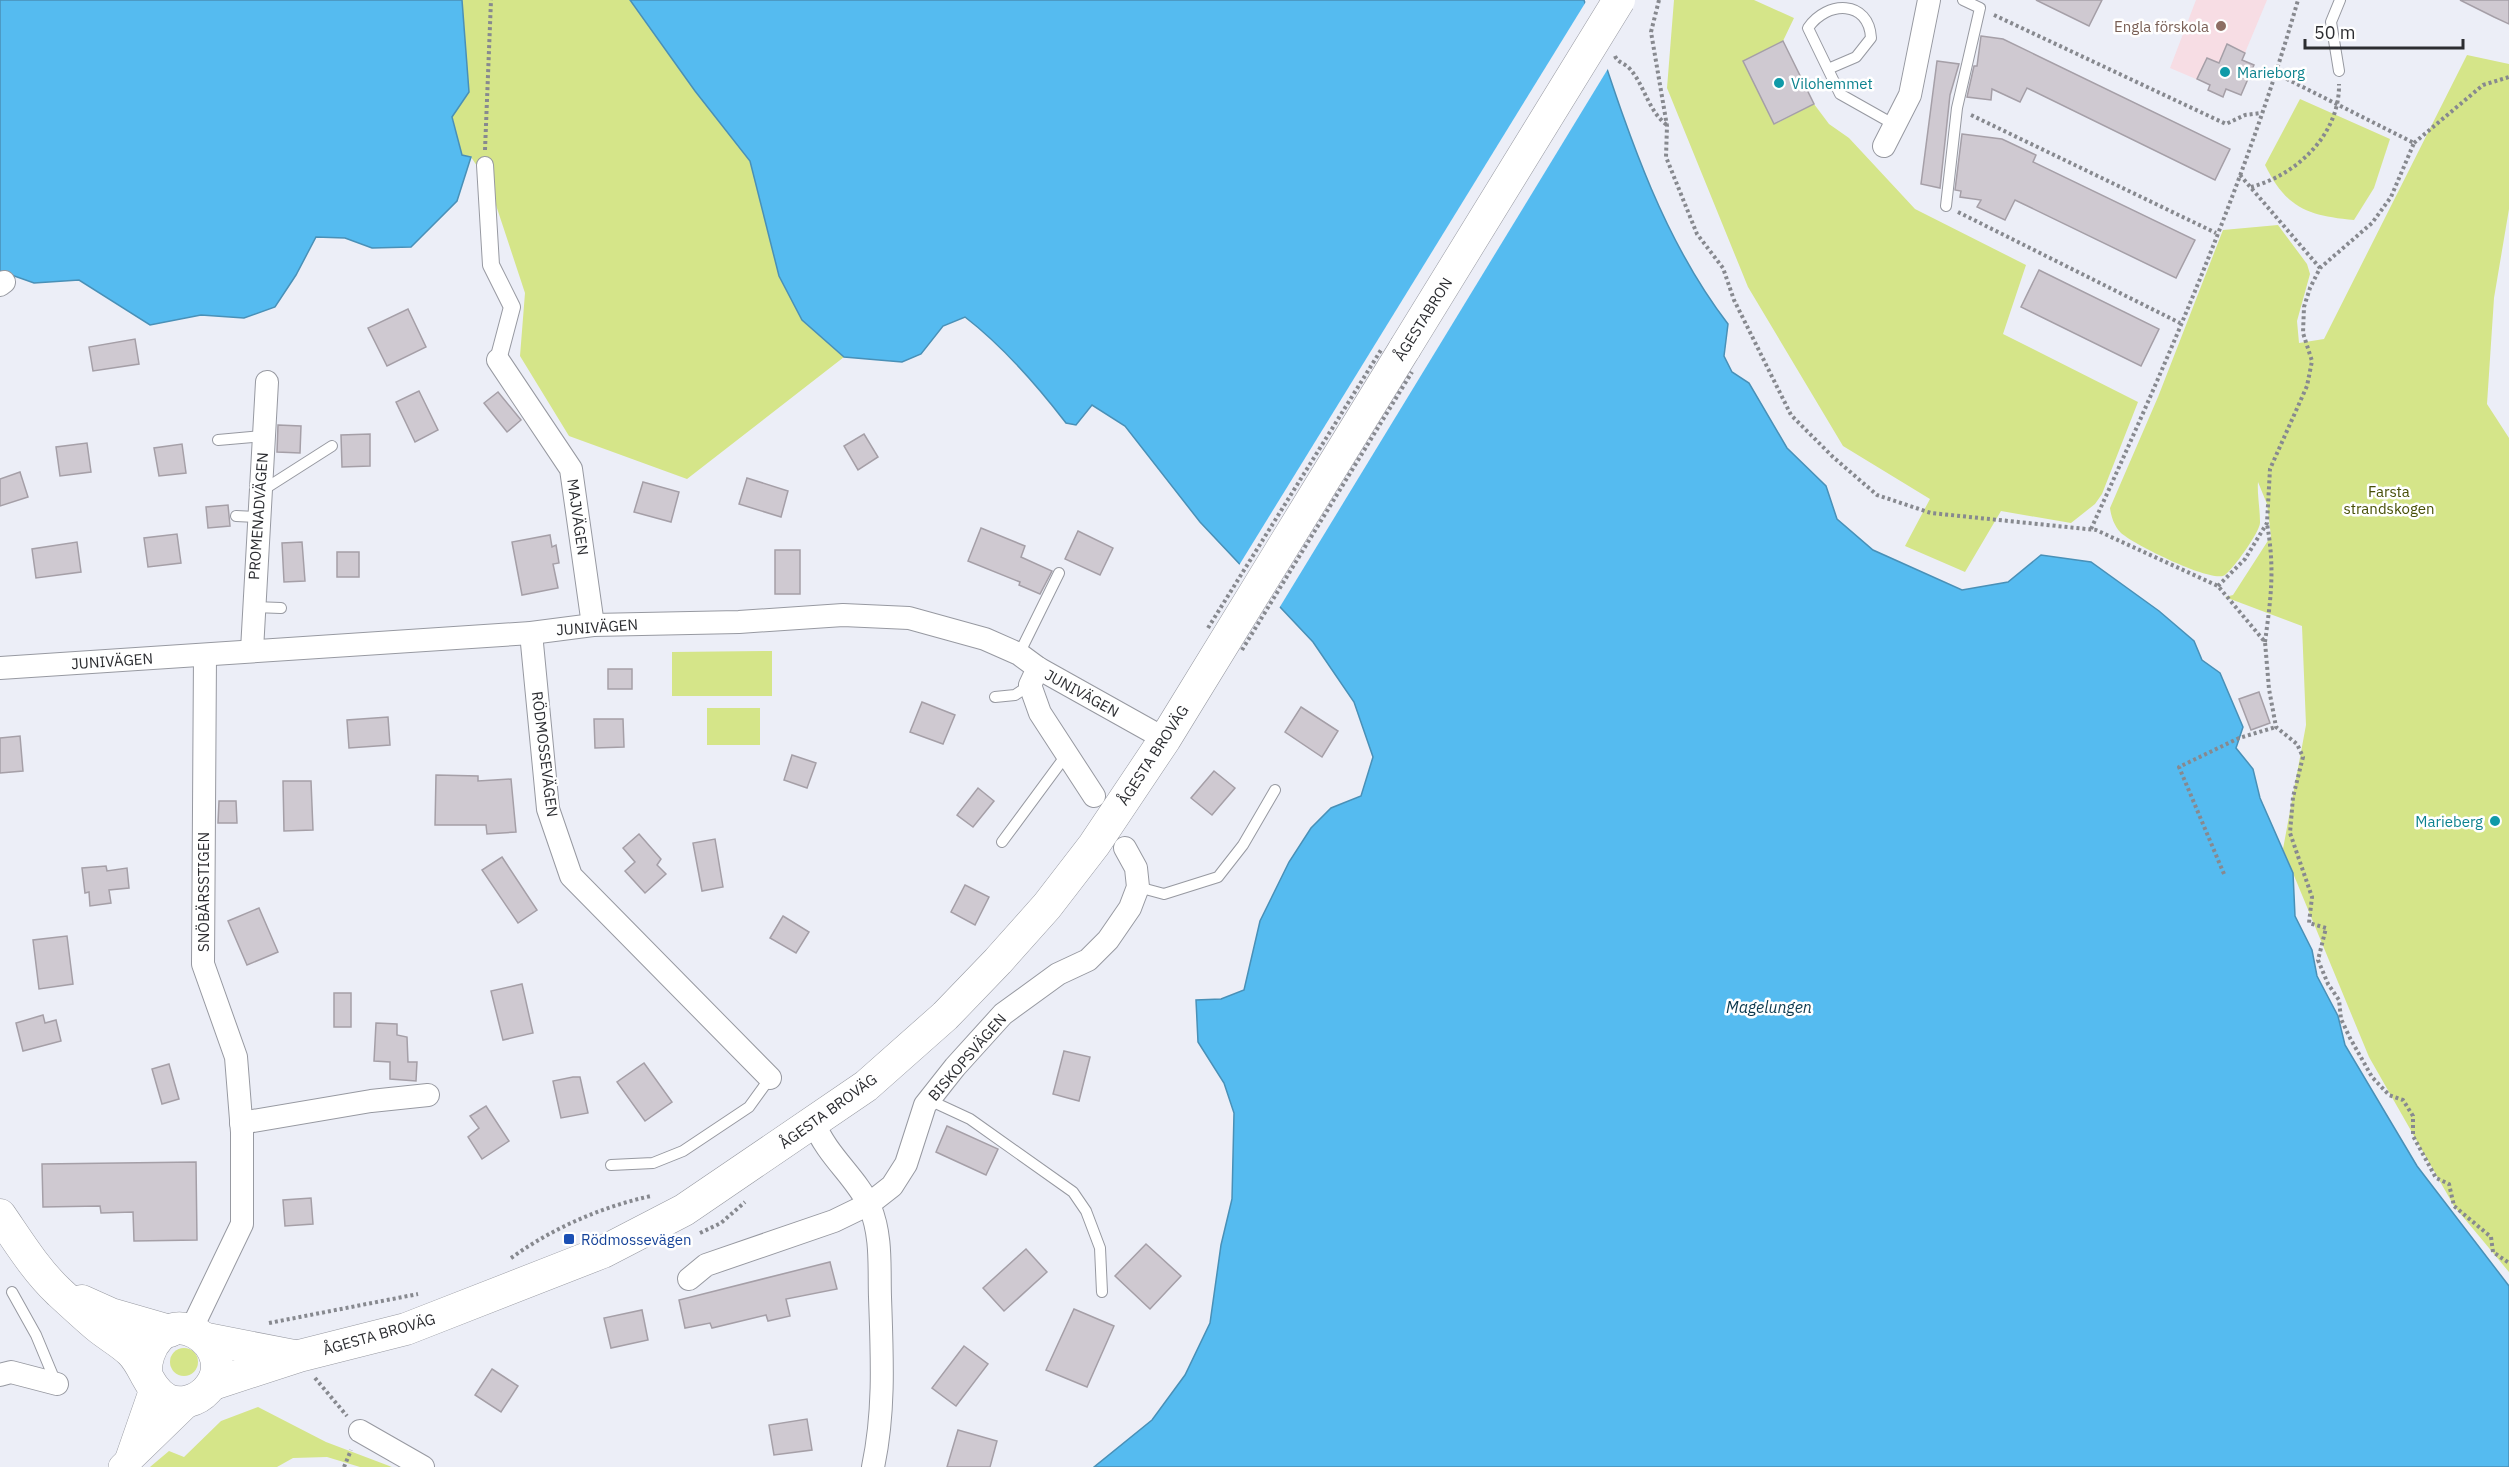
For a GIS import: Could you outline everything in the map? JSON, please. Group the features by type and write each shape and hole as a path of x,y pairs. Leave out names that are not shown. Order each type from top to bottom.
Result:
{"main road":[{"name":"ÅGESTABRON","path":"1226,638 1619,0"},
{"name":"ÅGESTA BROVÄG","path":"201,1392 304,1363 406,1329 603,1252 684,1210 814,1124 866,1086 945,1016 1047,906 1094,845 1165,739 1226,638"},
{"path":"0,1215 36,1266 56,1289 132,1353 150,1382 168,1400 201,1392 218,1369 216,1354 189,1334 155,1340 145,1360 150,1382"},
{"name":"ÅGESTA BROVÄG","path":"56,1289 111,1314 304,1363"}],"street":[{"path":"1884,146 1910,95 1929,0"},
{"path":"485,165 491,265 512,307 498,360"},
{"name":"MAJVÄGEN","path":"498,360 572,469 593,625"},
{"name":"PROMENADVÄGEN","path":"252,650 247,516 260,492 267,382"},
{"name":"JUNIVÄGEN","path":"0,668 531,633 593,625 739,622 843,615 909,618 985,639 1019,654 1034,677 1165,739"},
{"name":"RÖDMOSSEVÄGEN","path":"531,633 548,809 571,876 770,1078"},
{"name":"SNÖBÄRSSTIGEN","path":"189,1334 242,1224 242,1123 236,1057 203,964 205,655"},
{"path":"1034,677 1040,713 1094,796"},
{"path":"1125,848 1136,868 1138,887"},
{"name":"BISKOPSVÄGEN","path":"689,1279 706,1265 834,1221 869,1204 892,1186 906,1164 929,1100 1003,1014 1058,974 1089,960 1108,940 1130,908 1138,887"},
{"path":"242,1123 371,1101 429,1095"},
{"path":"814,1124 821,1142 869,1204 878,1229 882,1375 880,1432 873,1467"},
{"path":"0,1375 12,1372 57,1384"},
{"path":"124,1466 150,1382"},
{"path":"124,1466 201,1392"},
{"path":"360,1431 423,1467"}],"lane":[{"path":"1946,206 1957,108 1980,8 1963,0"},
{"path":"2339,71 2331,22 2340,0"},
{"path":"1828,69 1856,57 1871,38 1870,23 1864,14 1852,7 1835,5 1817,14 1808,28 1840,94 1895,125"},
{"path":"218,440 263,436"},
{"path":"260,492 332,446"},
{"path":"1019,654 1059,573"},
{"path":"252,607 281,608"},
{"path":"995,697 1016,695 1034,677"},
{"path":"1002,842 1067,754"},
{"path":"1138,887 1164,894 1218,877 1243,845 1275,790"},
{"path":"611,1165 653,1162 683,1151 749,1107 770,1078"},
{"path":"929,1100 970,1119 1072,1192 1086,1210 1100,1248 1102,1292"},
{"path":"12,1292 36,1335 57,1384"}],"path":[{"path":"485,165 491,0"},
{"path":"1659,0 1651,32 1667,126 1666,157 1697,234 1723,268 1734,300 1791,415 1876,495 1931,513 2091,529 2218,586 2265,642"},
{"path":"2091,529 2180,323 2240,175 2277,74 2298,0"},
{"path":"1980,8 2226,124 2245,115 2261,113"},
{"path":"1617,61 1629,67 1657,118 1667,126"},
{"path":"2251,187 2273,181 2314,150 2339,105 2339,71"},
{"path":"2277,74 2414,143"},
{"path":"2509,77 2483,85 2414,143 2391,197 2372,223 2320,268 2310,288 2304,307 2303,333 2312,361 2307,386 2270,469 2267,523 2273,561 2272,591 2265,642 2269,689 2276,728 2297,744 2303,758 2293,797 2290,833 2312,897 2309,923 2326,928 2318,960 2338,1000 2341,1019 2373,1077 2389,1095 2403,1100 2413,1116 2413,1136 2436,1178 2449,1184 2454,1206 2491,1237 2493,1251 2509,1263"},
{"path":"1957,108 2216,233"},
{"path":"2240,175 2320,268"},
{"path":"1946,206 2180,323"},
{"path":"2218,586 2245,559 2267,523"},
{"path":"2224,874 2179,767 2239,738 2276,728"},
{"path":"509,1260 543,1236 586,1217 621,1203 660,1194"},
{"path":"264,1324 421,1293"},
{"path":"304,1363 360,1431"}],"shaded area":[{"name":"Engla förskola","path":"2196,0 2267,0 2242,60 2254,65 2227,89 2223,97 2208,90 2210,85 2170,68"}],"green space":[{"path":"462,0 630,0 695,91 750,161 779,276 802,320 844,357 687,479 569,436 520,356 525,293 489,184 471,157 462,156 452,116 469,92"},
{"path":"1674,0 1754,0 1794,18 1783,41 1775,124 1814,104 1829,124 1849,138 1915,209 2026,265 2003,334 2138,402 2102,494 2095,504 2071,523 2001,511 1965,572 1905,546 1930,499 1843,446 1748,287 1667,88"},
{"name":"Farsta strandskogen","path":"2467,55 2509,64 2509,209 2494,298 2487,404 2509,438 2509,1272 2454,1206 2369,1057 2283,849 2306,725 2302,626 2225,597 2233,595 2271,536 2267,504 2258,482 2259,527 2246,550 2225,575 2205,574 2190,569 2128,538 2121,533 2113,521 2110,508 2158,397 2223,230 2278,225 2307,264 2310,274 2297,321 2299,343 2324,339"},
{"path":"2300,99 2390,139 2374,188 2354,220 2324,216 2300,207 2281,191 2265,165"},
{"path":"772,651 772,696 672,696 672,652"},
{"path":"707,708 760,708 760,745 707,745"},
{"path":"184,1348 194,1352 198,1362 194,1372 184,1376 174,1372 170,1362 174,1352"},
{"path":"258,1407 326,1442 392,1467 360,1467 327,1457 293,1458 277,1467 150,1467 169,1451 184,1457 221,1421"}],"water":[{"path":"0,0 462,0 469,92 452,117 462,155 471,157 457,201 411,247 372,248 345,238 316,237 296,275 275,307 244,318 201,315 150,325 79,280 34,283 0,271"},
{"name":"Magelungen","path":"630,0 1584,0 1627,127 1660,209 1702,287 1728,324 1724,356 1732,372 1749,383 1787,448 1826,486 1837,519 1873,550 1962,590 2008,582 2041,555 2091,562 2159,611 2194,641 2202,660 2220,673 2243,727 2236,748 2253,769 2260,798 2293,873 2295,916 2312,950 2317,976 2338,1016 2345,1045 2417,1166 2509,1286 2509,1467 1094,1467 1152,1420 1185,1375 1210,1323 1221,1245 1232,1199 1234,1113 1224,1083 1198,1042 1196,1000 1221,999 1244,990 1260,921 1289,862 1311,828 1331,808 1361,796 1373,757 1354,702 1313,642 1200,522 1125,426 1092,405 1076,425 1066,423 1019,367 965,317 943,326 921,354 902,362 844,357 802,320 779,276 750,161 695,91"}],"pier":[{"path":"1587,0 1609,67 1278,610 1238,567"}],"building":[{"path":"2036,0 2102,0 2089,26"},
{"path":"2460,0 2509,0 2509,24 2494,17"},
{"path":"1981,36 2003,39 2230,149 2215,180 2027,88 2020,102 1992,89 1991,100 1967,97 1974,66 1977,66"},
{"name":"Vilohemmet","path":"1783,41 1814,104 1774,124 1743,61"},
{"name":"Marieborg","path":"2227,44 2245,53 2242,60 2254,65 2241,95 2226,89 2223,97 2208,90 2210,85 2197,79 2207,58 2219,63"},
{"path":"1937,61 1959,64 1950,95 1940,188 1921,184"},
{"path":"1962,134 2002,139 2036,155 2033,162 2195,240 2176,278 2015,200 2005,220 1977,207 1981,200 1960,197 1961,191 1955,190"},
{"path":"2039,270 2159,329 2141,366 2021,307"},
{"path":"408,309 426,347 387,366 368,328"},
{"path":"135,339 139,364 93,371 89,347"},
{"path":"419,391 438,430 415,442 396,402"},
{"path":"498,392 521,420 507,432 484,403"},
{"path":"278,425 301,426 300,453 277,452"},
{"path":"370,434 370,466 342,467 341,435"},
{"path":"864,434 878,457 858,470 844,446"},
{"path":"87,443 91,472 60,476 56,447"},
{"path":"182,444 186,473 159,476 154,448"},
{"path":"20,472 28,497 0,506 0,479"},
{"path":"747,478 788,491 781,517 739,504"},
{"path":"643,482 679,492 671,522 634,512"},
{"path":"228,505 230,526 208,528 206,507"},
{"path":"981,528 1025,546 1021,557 1052,571 1040,594 1019,585 1020,582 968,561"},
{"path":"1078,531 1113,548 1100,575 1065,559"},
{"path":"177,534 181,563 148,567 144,538"},
{"path":"550,535 552,547 556,545 559,563 553,564 558,588 522,595 512,542"},
{"path":"77,542 81,572 36,578 32,549"},
{"path":"302,542 305,581 284,582 282,543"},
{"path":"775,550 800,550 800,594 775,594"},
{"path":"337,552 359,552 359,577 337,577"},
{"path":"608,669 632,669 632,689 608,689"},
{"path":"2259,692 2270,723 2251,730 2239,699"},
{"path":"922,702 955,715 943,744 910,732"},
{"path":"1301,707 1338,731 1322,757 1285,732"},
{"path":"388,717 390,745 349,748 347,720"},
{"path":"594,719 623,719 624,747 595,748"},
{"path":"20,736 23,771 0,773 0,738"},
{"path":"792,755 816,763 807,788 784,780"},
{"path":"1214,771 1235,788 1212,815 1191,798"},
{"path":"436,775 478,776 478,781 511,779 516,832 487,834 486,825 435,825"},
{"path":"283,781 311,781 313,830 284,831"},
{"path":"978,788 994,801 973,827 957,815"},
{"path":"219,801 236,801 237,823 218,823"},
{"path":"639,834 661,859 657,865 666,874 645,893 625,871 635,862 623,848"},
{"path":"715,839 723,887 702,891 693,843"},
{"path":"502,857 537,910 518,923 482,870"},
{"path":"106,866 107,871 127,868 129,888 109,890 111,903 90,906 89,892 85,893 82,868"},
{"path":"965,885 989,897 975,925 951,912"},
{"path":"259,908 278,952 247,965 228,921"},
{"path":"783,916 809,932 796,953 770,938"},
{"path":"67,936 73,984 39,989 33,940"},
{"path":"522,984 533,1033 503,1040 491,991"},
{"path":"334,993 351,993 351,1027 334,1027"},
{"path":"43,1015 45,1023 56,1020 61,1041 23,1051 16,1023"},
{"path":"376,1023 397,1024 397,1035 407,1037 408,1062 417,1062 416,1081 390,1079 390,1062 374,1061"},
{"path":"1064,1051 1090,1057 1079,1101 1053,1094"},
{"path":"644,1063 672,1102 645,1121 617,1082"},
{"path":"169,1064 179,1099 162,1104 152,1069"},
{"path":"580,1077 588,1113 561,1118 553,1081"},
{"path":"486,1106 509,1141 482,1159 468,1137 479,1128 470,1116"},
{"path":"947,1126 998,1149 986,1175 936,1152"},
{"path":"196,1162 197,1240 134,1241 133,1212 101,1213 100,1206 43,1207 42,1164"},
{"path":"311,1198 313,1224 285,1226 283,1200"},
{"path":"1146,1244 1181,1276 1150,1309 1115,1276"},
{"path":"1026,1249 1047,1272 1004,1311 983,1288"},
{"path":"830,1262 837,1289 786,1299 790,1316 768,1321 766,1315 712,1328 710,1323 685,1328 679,1300"},
{"path":"1074,1309 1114,1326 1087,1387 1046,1370"},
{"path":"642,1310 648,1340 611,1348 604,1318"},
{"path":"964,1346 988,1364 956,1406 932,1388"},
{"path":"492,1369 518,1386 501,1412 475,1395"},
{"path":"807,1419 812,1450 774,1455 769,1425"},
{"path":"958,1430 997,1441 990,1467 947,1467"}],"place":[{"name":"Engla förskola","path":"2221,26"},
{"name":"Marieborg","path":"2225,72"},
{"name":"Vilohemmet","path":"1779,83"},
{"name":"Marieberg","path":"2495,821"},
{"name":"Rödmossevägen","path":"569,1239"}]}
